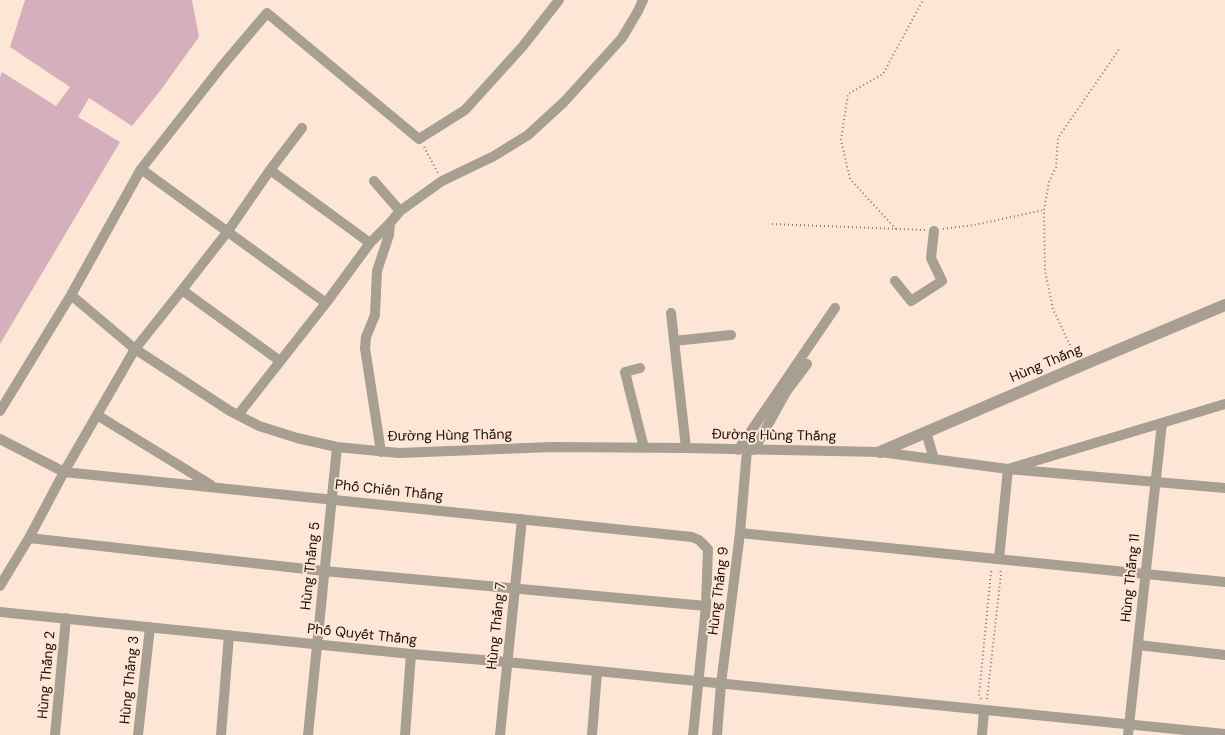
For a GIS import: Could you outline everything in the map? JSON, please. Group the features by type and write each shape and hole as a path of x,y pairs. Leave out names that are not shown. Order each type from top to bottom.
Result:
{"street":[{"path":"0,412 70,295 141,169 222,66 267,13 419,138 465,110 523,46 559,0"},
{"name":"Đường Hùng Thắng","path":"643,0 638,12 622,38 559,107 528,135 494,156 442,181 400,211 390,223 390,232 377,271 375,315 366,337 365,348 381,452 399,453 552,447 880,452 1008,469 1225,488"},
{"path":"0,586 29,538 64,472 135,349 228,231 270,170 302,128"},
{"path":"141,169 326,302"},
{"path":"270,170 370,243"},
{"path":"374,181 400,211"},
{"path":"238,415 370,243 390,223"},
{"path":"895,281 911,301 942,281 930,258 934,231"},
{"path":"182,290 280,360"},
{"path":"70,295 135,349 200,392 259,426 297,438 337,447 381,452"},
{"name":"Hùng Thắng","path":"880,452 1225,305"},
{"path":"746,450 835,308"},
{"path":"671,313 686,448"},
{"path":"674,341 731,335"},
{"path":"746,450 786,392 808,364"},
{"path":"640,368 625,372 644,448"},
{"path":"999,559 1008,469 1225,404"},
{"path":"97,415 214,487"},
{"name":"Hùng Thắng 11","path":"1128,730 1162,423"},
{"path":"926,432 934,459"},
{"path":"0,439 64,472"},
{"name":"Hùng Thắng 5","path":"308,735 337,447"},
{"name":"Hùng Thắng 9","path":"717,735 721,684 740,533 746,450"},
{"name":"Phố Chiến Thắng","path":"64,472 692,537 699,540 708,549 706,606"},
{"name":"Hùng Thắng 7","path":"500,735 522,519"},
{"path":"740,533 1225,582"},
{"path":"29,538 324,571 706,606 693,735"},
{"name":"Phố Quyết Thắng","path":"0,612 984,710 1128,730 1225,734"},
{"name":"Hùng Thắng 2","path":"55,735 66,618"},
{"name":"Hùng Thắng 3","path":"138,735 150,627"},
{"path":"221,735 229,635"},
{"path":"1138,645 1225,655"},
{"path":"405,735 411,654"},
{"path":"592,735 597,672"},
{"path":"982,735 984,710"}],"path":[{"path":"896,229 850,179 841,140 848,94 883,74 923,0"},
{"path":"1080,366 1053,309 1045,271 1044,210 1049,182 1056,167 1058,138 1120,48"},
{"path":"419,138 442,181"},
{"path":"772,224 934,231 974,225 1044,210"},
{"path":"984,710 989,696 1001,574 999,559"},
{"path":"984,710 979,695 991,572 999,559"}],"shaded area":[{"path":"25,0 192,0 199,37 160,91 132,126 89,98 78,117 120,142 0,344 0,77 2,72 56,106 70,87 10,47"}]}
